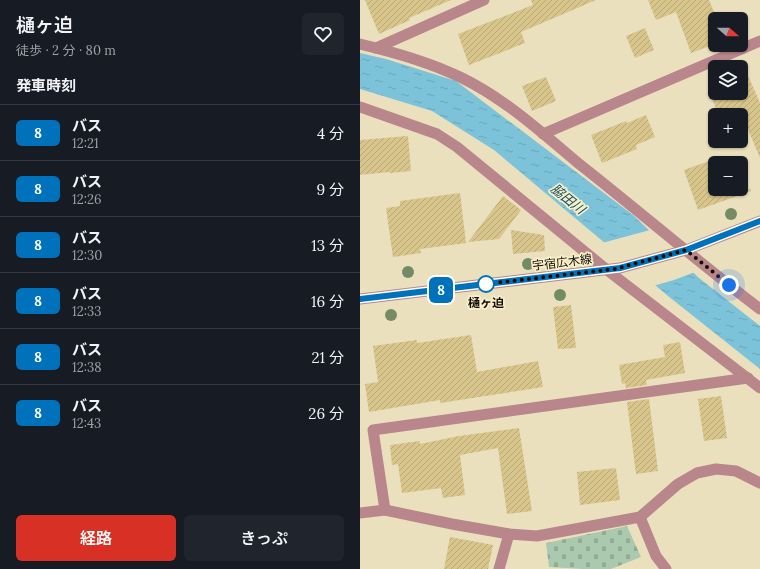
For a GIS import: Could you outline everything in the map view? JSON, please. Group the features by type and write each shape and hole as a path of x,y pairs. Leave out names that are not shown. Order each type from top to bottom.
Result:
{"street":[{"path":"376,48 484,0"},
{"path":"543,134 760,41"},
{"path":"360,44 412,59 461,78 500,101 543,134 682,251 760,309"},
{"path":"360,107 437,134 457,147 607,270 760,388"},
{"name":"宇宿広木線","path":"360,299 620,268 682,251 760,221"},
{"path":"386,510 373,430 748,378"},
{"path":"360,513 386,510 509,534 537,536 640,517 678,484 697,473 716,468 736,471 760,483"},
{"path":"640,517 656,556 666,569"},
{"path":"499,569 509,534"}],"green space":[{"path":"627,526 641,557 611,569 549,567 546,543"}],"water":[{"name":"脇田川","path":"360,53 386,59 456,81 633,215 699,278 760,326 760,369 668,296 494,150 432,111 360,89"}],"pier":[{"path":"650,230 695,272 653,286 602,243"}],"building":[{"path":"365,0 451,0 409,18 410,20 379,34"},
{"path":"531,0 596,0 521,32 525,43 469,65 458,34 533,5"},
{"path":"648,0 709,0 714,12 708,12 708,47 691,53 676,12 656,20"},
{"path":"645,28 654,50 635,58 626,36"},
{"path":"748,75 760,103 760,158 748,129 748,108 716,108 712,100 748,100"},
{"path":"546,77 556,101 532,111 522,86"},
{"path":"646,115 655,137 636,145 637,149 602,163 591,135"},
{"path":"408,136 411,171 360,175 360,140"},
{"path":"708,161 708,196 737,196 698,210 684,170"},
{"path":"460,193 466,243 420,249 421,253 393,257 386,208 400,206 400,201"},
{"path":"503,196 521,210 499,239 468,242"},
{"path":"511,230 544,235 545,251 513,254"},
{"path":"571,305 576,348 558,349 553,307"},
{"path":"471,335 477,372 538,361 543,387 440,403 440,400 369,412 365,384 378,382 373,346 417,340 417,343"},
{"path":"680,342 685,373 646,380 647,385 626,388 625,383 622,384 619,365 665,357 663,345"},
{"path":"721,396 727,438 704,441 698,399"},
{"path":"649,399 658,471 636,474 627,402"},
{"path":"519,428 532,511 507,514 498,448 460,455 465,495 443,498 441,488 402,493 398,464 392,465 390,445 420,441 420,444 459,436"},
{"path":"616,468 620,500 580,505 577,472"},
{"path":"450,537 493,545 488,569 444,569"}],"bus line":[{"name":"8","path":"360,299 615,269 686,250 760,221"}],"place":[{"name":"樋ヶ迫","path":"486,284"}],"route":[{"path":"486,284 615,269 686,250 729,285"}]}
